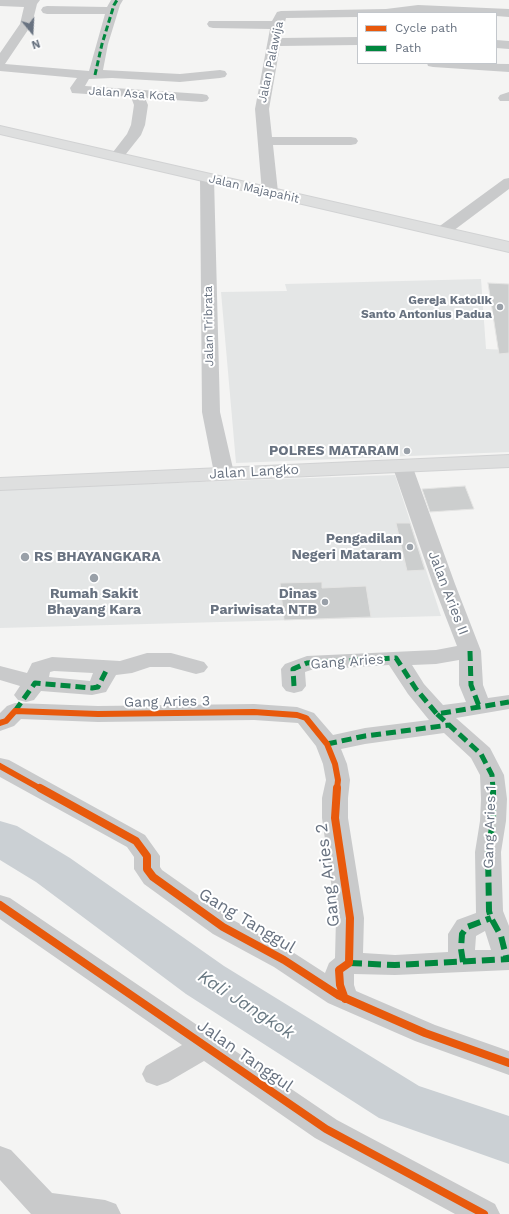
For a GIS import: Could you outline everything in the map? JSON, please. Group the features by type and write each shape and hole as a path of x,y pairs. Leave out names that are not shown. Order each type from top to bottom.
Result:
{"main road":[{"name":"Jalan Majapahit","path":"0,130 509,247"},
{"name":"Jalan Langko","path":"0,484 509,460"}],"street":[{"path":"0,2 32,2 26,24 0,62"},
{"path":"46,10 115,6 102,44 88,76 180,78 220,74"},
{"name":"Jalan Palawija","path":"394,12 418,9 486,12"},
{"name":"Jalan Palawija","path":"497,12 509,13"},
{"name":"Jalan Palawija","path":"270,192 262,109 277,24 281,15 357,13"},
{"path":"213,24 277,24"},
{"path":"274,42 357,41"},
{"path":"497,44 509,45"},
{"path":"448,64 509,68"},
{"name":"Jalan Asa Kota","path":"0,67 88,76"},
{"name":"Jalan Asa Kota","path":"88,76 77,88 77,90 202,98"},
{"path":"117,156 134,135 138,125 141,105 137,95"},
{"path":"265,141 351,141"},
{"name":"Jalan Tribrata","path":"206,178 211,412 224,473"},
{"path":"443,231 509,182"},
{"name":"Jalan Aries II","path":"396,658 436,657 470,651 444,584 402,465"},
{"path":"470,651 471,685 479,706"},
{"name":"Gang Aries","path":"294,686 293,669 307,663 396,658 416,689 443,719"},
{"path":"0,673 34,683 92,688 98,687 107,669 132,666 147,660 171,660 196,667"},
{"path":"8,717 34,683"},
{"path":"327,744 443,719 479,706 509,702"},
{"name":"Gang Aries 3","path":"8,717 254,712 297,715 306,718 327,744"},
{"name":"Gang Aries 1","path":"443,719 481,754 492,775 494,807 488,852 489,911 491,918 501,936 508,959"},
{"name":"Gang Aries 2","path":"327,744 335,764 338,780 335,798 335,818 350,918 343,979"},
{"name":"Gang Tanggul","path":"0,766 136,841 147,856 147,868 153,877 223,927 284,960 343,979 425,1033 509,1063"},
{"name":"Jalan Tanggul","path":"0,905 326,1129 484,1214"},
{"path":"464,962 461,948 462,934 467,927 491,918"},
{"path":"343,979 395,965 508,959"},
{"path":"157,1074 205,1046"},
{"path":"0,1159 37,1210 105,1214"}],"shaded area":[{"path":"481,279 486,349 509,350 509,452 236,463 221,292 287,291 285,284"},
{"path":"395,475 441,616 0,628 0,489"}],"building":[{"name":"Gereja Katolik Santo Antonius Padua","path":"488,283 509,284 509,353 499,354"},
{"path":"465,486 474,509 430,512 422,489"},
{"name":"Pengadilan Negeri Mataram","path":"396,523 410,523 425,570 407,571"},
{"name":"Dinas Pariwisata NTB","path":"322,582 322,588 366,586 371,617 284,620 280,583"}],"waterway":[{"name":"Kali Jangkok","path":"0,838 53,870 205,980 399,1102 509,1140"}],"marked path":[{"path":"95,75 102,44 114,5 117,0"},
{"path":"470,651 471,685 479,706"},
{"path":"294,686 293,669 307,663 396,658 416,689 437,714 509,702"},
{"path":"15,711 35,683 92,688 98,687 107,669"},
{"path":"437,714 481,754 492,775 494,799 493,821 488,852 489,911 491,918 501,936 507,960"},
{"path":"327,744 365,736 449,725"},
{"path":"463,962 461,949 462,934 467,927 491,918"},
{"path":"349,963 395,965 509,959"}],"cycle path":[{"path":"0,723 6,721 15,711 98,714 254,712 297,715 306,718 327,744 335,764 338,780 335,798 335,818 350,918 349,963 339,970 340,985 345,999"},
{"path":"0,766 136,841 147,856 147,869 153,877 223,927 284,960 338,995 425,1033 509,1063"},
{"path":"0,905 326,1129 484,1214"}],"place":[{"name":"Gereja Katolik Santo Antonius Padua","path":"500,307"},
{"name":"POLRES MATARAM","path":"407,451"},
{"name":"Pengadilan Negeri Mataram","path":"410,547"},
{"name":"RS BHAYANGKARA","path":"25,557"},
{"name":"Rumah Sakit Bhayang Kara","path":"94,578"},
{"name":"Dinas Pariwisata NTB","path":"325,602"}]}
